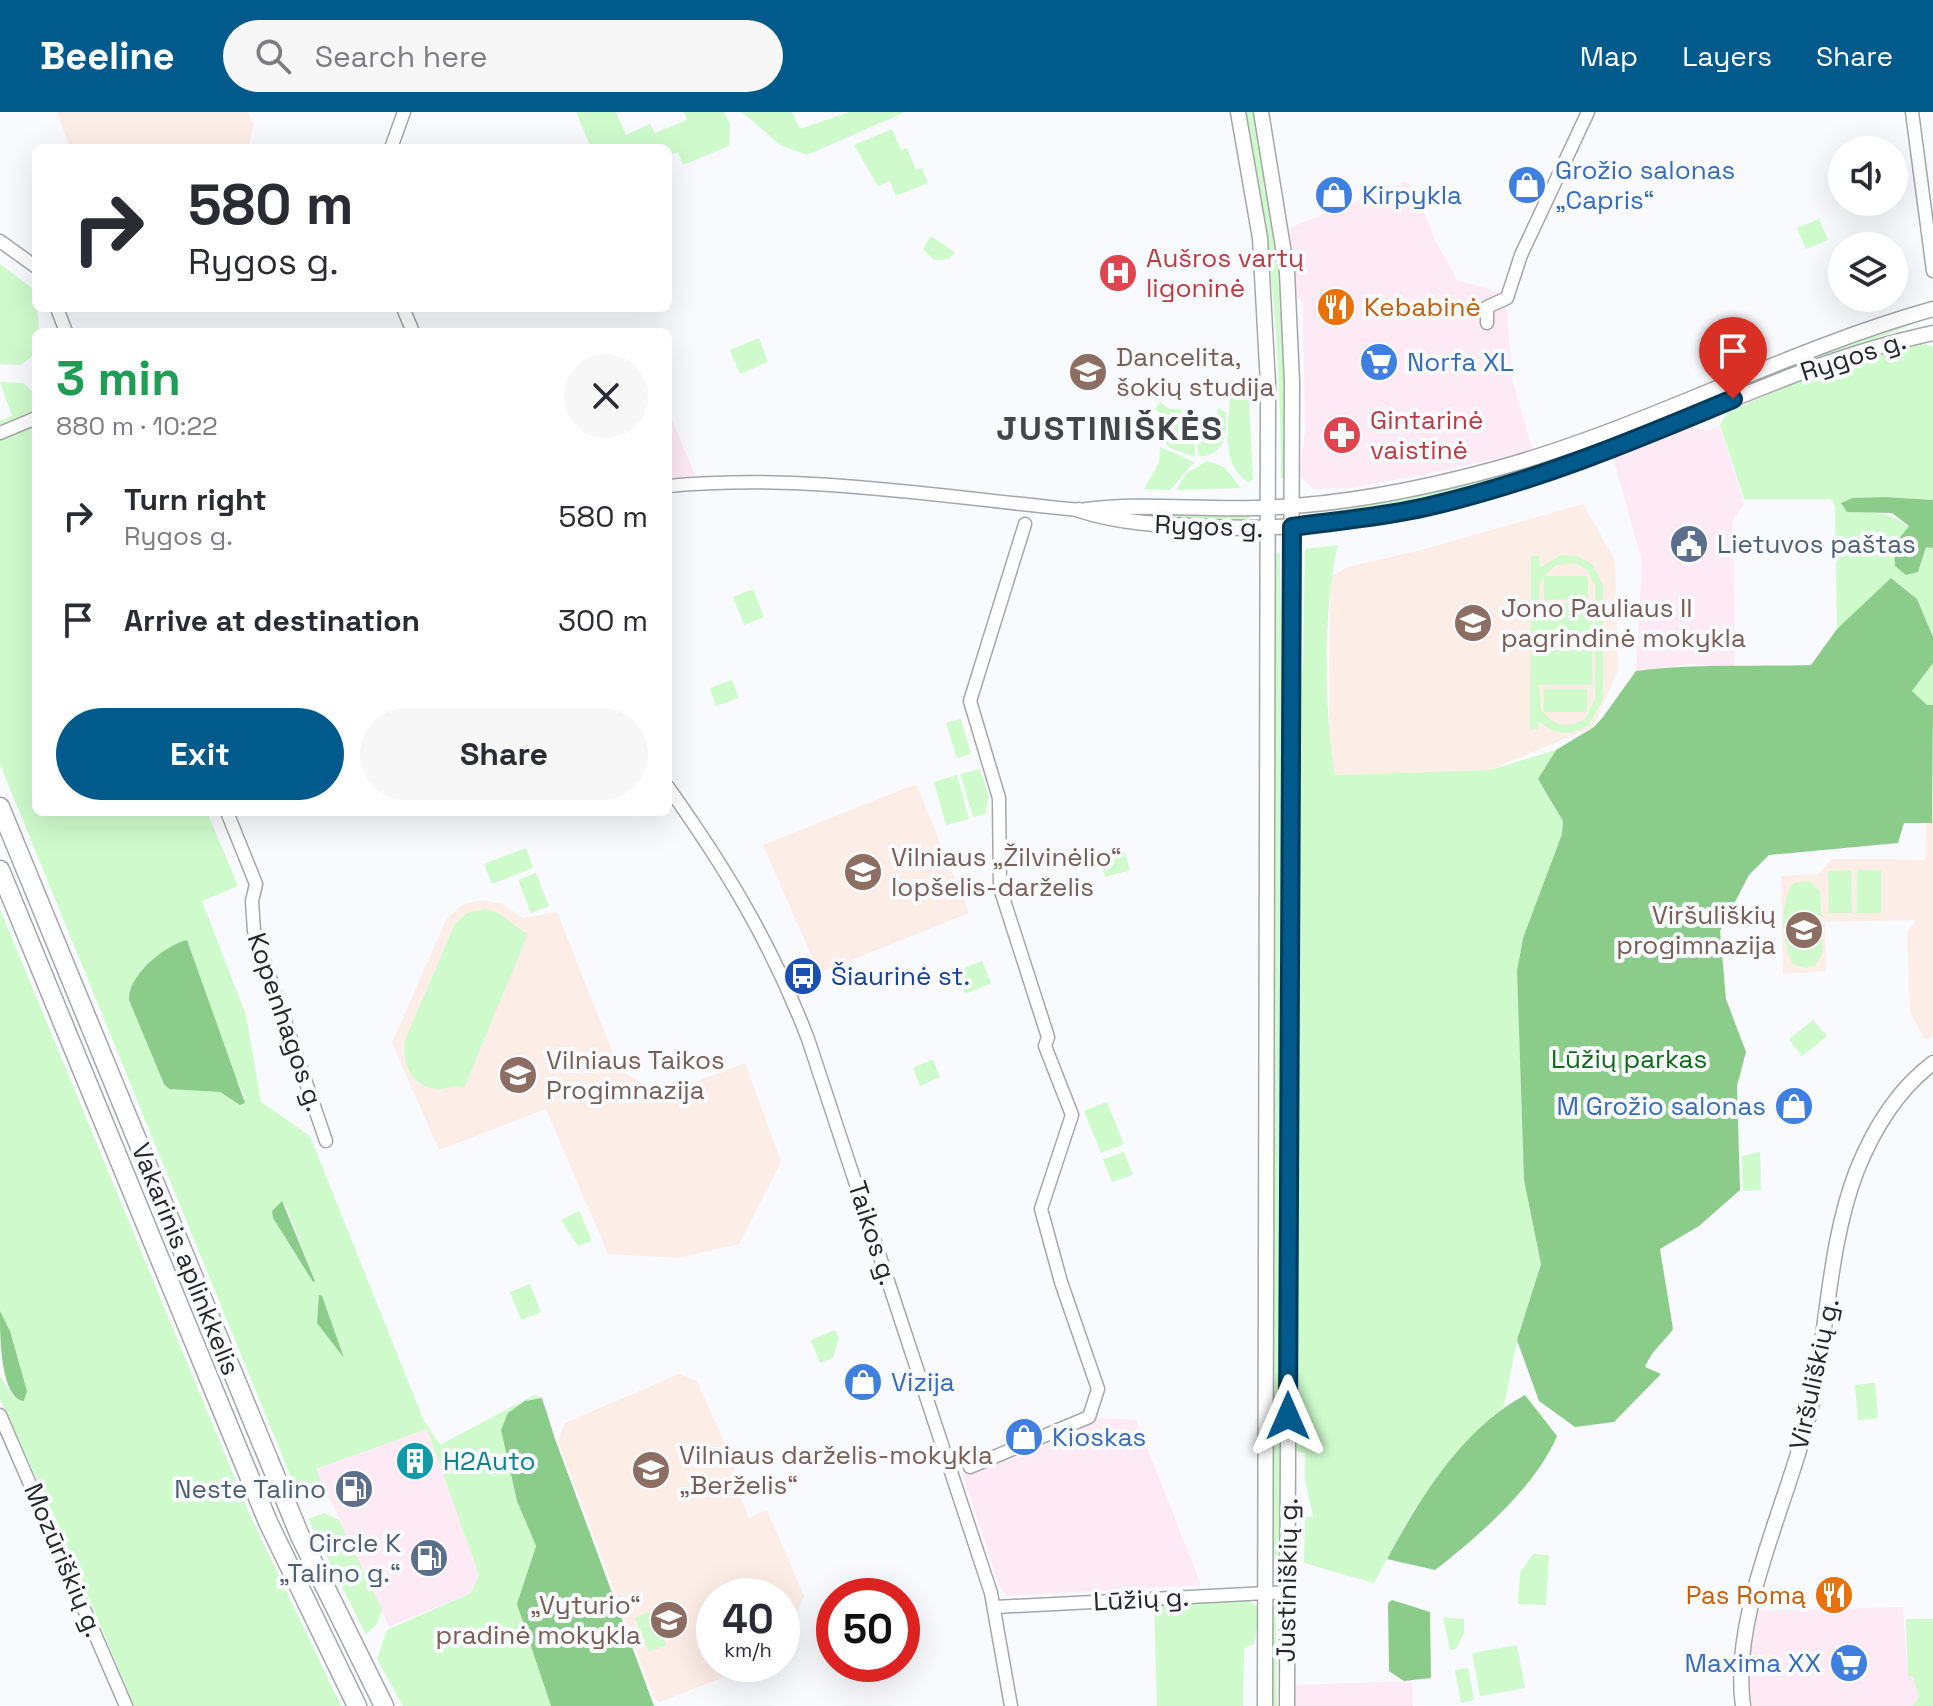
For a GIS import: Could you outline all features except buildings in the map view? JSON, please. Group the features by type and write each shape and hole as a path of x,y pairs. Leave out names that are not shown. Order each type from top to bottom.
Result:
{"highway":[{"name":"Vakarinis aplinkkelis","path":"0,807 300,1536 384,1706"},
{"name":"Vakarinis aplinkkelis","path":"0,870 268,1522 357,1706"}],"main road":[{"name":"Justiniškių g.","path":"1238,112 1250,164 1265,294 1269,508 1265,1706"},
{"name":"Justiniškių g.","path":"1261,112 1287,272 1292,382 1287,1706"},
{"name":"Rygos g.","path":"1079,510 1269,508 1396,491 1536,456 1810,348 1933,309"},
{"name":"Rygos g.","path":"1079,510 1127,522 1269,529 1403,512 1494,489 1606,451 1841,358 1933,333"},
{"name":"Viršuliškių g.","path":"1743,1706 1740,1670 1744,1633 1805,1431 1847,1201 1879,1125 1908,1084 1933,1063"}],"street":[{"path":"392,144 404,112"},
{"path":"1487,323 1487,307 1507,298 1521,255 1588,112"},
{"path":"1912,112 1933,271"},
{"path":"0,241 32,264"},
{"path":"0,433 32,420"},
{"name":"Rygos g.","path":"672,486 781,482 877,487 1079,510"},
{"path":"970,1467 1089,1417 1098,1389 1061,1282 1041,1209 1072,1115 1045,1046 1048,1037 1000,888 999,798 970,701 1025,524"},
{"name":"Taikos g.","path":"672,793 745,903 786,981 873,1231 995,1607 1011,1706"},
{"name":"Kopenhagos g.","path":"229,816 256,884 252,901 254,931 326,1141"},
{"name":"Mozūriškių g.","path":"0,1415 126,1706"},
{"name":"Lūžių g.","path":"995,1607 1288,1592"}],"shaded area":[{"path":"57,112 248,112 253,124 250,144 69,144"},
{"path":"1406,181 1415,190 1436,242 1457,280 1506,294 1512,379 1533,451 1349,488 1313,489 1300,476 1305,431 1303,304 1295,291 1289,228"},
{"path":"672,420 695,475 672,478"},
{"path":"1720,425 1744,504 1733,521 1735,668 1689,664 1636,671 1642,561 1613,457 1692,426 1706,431"},
{"name":"Jono Pauliaus II pagrindinė mokykla","path":"1583,504 1615,560 1618,670 1593,727 1490,770 1335,775 1329,742 1330,577 1348,567 1421,550"},
{"name":"Viršuliškių progimnazija","path":"1933,773 1933,1036 1925,1040 1910,1012 1907,933 1916,920 1825,922 1826,971 1783,974 1781,876 1818,874 1832,859 1925,860 1926,823 1932,822"},
{"name":"Vilniaus „Žilvinėlio“ lopšelis-darželis","path":"916,784 969,913 819,973 763,845"},
{"name":"Vilniaus Taikos Progimnazija","path":"482,900 502,904 523,918 557,912 620,1071 638,1080 647,1100 745,1063 781,1162 739,1244 678,1258 608,1254 546,1109 439,1150 392,1043 446,920 462,905"},
{"path":"679,1374 697,1381 735,1467 734,1480 749,1518 767,1510 796,1578 696,1578 696,1682 711,1682 660,1702 654,1698 558,1441 565,1423"},
{"path":"1096,1418 1136,1420 1201,1585 1006,1596 998,1583 962,1473"},
{"path":"427,1429 479,1575 471,1593 389,1627 316,1469"},
{"path":"1903,1607 1908,1676 1913,1676 1919,1697 1912,1706 1752,1706 1748,1673 1757,1611"},
{"path":"1412,1681 1413,1706 1294,1706 1294,1685"}],"green space":[{"path":"576,112 616,112 626,135 650,124 655,133 687,120 684,112 724,112 730,124 729,146 683,165 678,152 672,154 672,144 589,144"},
{"path":"742,112 792,112 800,129 849,112 905,112 807,155 780,145"},
{"path":"1245,112 1255,112 1278,255 1285,346 1286,479 1281,478 1279,386 1268,248"},
{"path":"892,129 901,150 907,148 916,170 922,168 928,183 896,196 890,181 878,186 854,145"},
{"path":"1819,219 1828,240 1806,249 1797,228"},
{"path":"931,236 955,252 949,259 934,260 923,249"},
{"path":"0,264 32,288 32,312 38,312 39,328 32,328 32,357 20,365 0,364"},
{"path":"1912,320 1913,324 1690,410 1741,383"},
{"path":"759,338 768,362 740,374 730,350"},
{"path":"1918,342 1933,347 1933,500 1886,497 1847,512 1892,517 1908,527 1926,547 1933,548 1933,637 1917,599 1892,578 1837,629 1835,507 1831,499 1744,499 1720,425 1727,413 1816,372"},
{"path":"0,382 23,383 32,391 32,816 209,816 238,886 202,901 246,1015 261,1102 310,1136 424,1421 440,1445 534,1395 542,1398 525,1401 501,1430 517,1501 536,1546 528,1586 528,1606 534,1647 551,1706 403,1706 377,1659 387,1630 471,1593 479,1575 427,1429 316,1469 329,1498 305,1497 295,1487 0,764 0,421 12,416","holes":["189,945 222,1046 245,1097 240,1105 220,1092 170,1089","285,1204 315,1280 313,1282 280,1230"]},
{"path":"1248,383 1253,480 1248,482 1232,463 1228,438 1230,385"},
{"path":"1160,402 1169,409 1181,409 1184,429 1195,437 1195,457 1170,448 1162,440 1162,415 1155,409"},
{"path":"1218,408 1226,412 1223,442 1214,452 1199,456 1195,428 1214,427"},
{"path":"1589,444 1591,450 1455,493 1385,508 1315,515 1416,497 1526,467"},
{"path":"1160,447 1194,462 1170,490 1144,489 1159,463"},
{"path":"1207,461 1224,467 1241,488 1176,490 1186,474"},
{"path":"1853,498 1933,500 1933,548 1926,547 1918,572 1906,575 1895,566 1894,545 1909,526 1892,513 1847,512 1841,503"},
{"path":"1095,511 1250,517 1247,520 1101,515"},
{"path":"1338,545 1330,597 1327,660 1335,775 1490,770 1556,750 1538,779 1563,821 1562,834 1523,938 1517,971 1524,1180 1541,1264 1517,1340 1504,1406 1457,1452 1411,1514 1374,1583 1304,1563 1305,1517 1313,1517 1305,1480 1305,1453 1297,1452 1294,1435 1297,754 1305,549"},
{"path":"1275,553 1280,553 1284,832 1281,1562 1270,1563"},
{"path":"1561,555 1577,556 1592,564 1603,585 1603,699 1589,725 1570,733 1551,730 1539,721 1538,729 1530,729 1531,556 1539,556 1540,568","holes":["1576,563 1588,571 1595,585 1595,699 1585,719 1566,725 1555,722 1541,710 1539,685 1592,685 1593,603 1539,603 1539,586 1544,576 1556,565"]},
{"path":"1544,576 1588,576 1588,599 1544,600"},
{"name":"Lūžių parkas","path":"1891,578 1917,599 1933,637 1933,663 1912,691 1927,705 1933,705 1932,823 1904,823 1898,843 1769,855 1749,875 1720,931 1726,999 1746,1052 1737,1086 1740,1190 1699,1226 1660,1249 1673,1329 1645,1367 1661,1374 1614,1422 1575,1427 1539,1401 1517,1340 1541,1264 1524,1180 1517,971 1523,938 1562,834 1563,821 1538,779 1556,750 1594,727 1636,671 1701,666 1811,665 1837,629"},
{"path":"753,589 764,617 744,625 733,597"},
{"path":"1933,663 1933,705 1927,705 1912,691"},
{"path":"732,680 739,698 716,706 710,688"},
{"path":"1544,689 1587,689 1587,712 1544,712"},
{"path":"961,719 971,754 957,758 946,723"},
{"path":"980,769 989,797 985,814 973,817 960,774"},
{"path":"957,775 969,819 946,825 934,782"},
{"path":"1123,846 1130,870 1105,877 1099,857"},
{"path":"526,848 533,868 492,884 484,864"},
{"path":"1851,870 1852,913 1829,913 1828,871"},
{"path":"1857,870 1881,870 1881,913 1857,913"},
{"path":"536,873 549,906 531,913 518,880"},
{"path":"1810,881 1820,891 1823,952 1815,965 1806,968 1793,964 1789,956 1784,910 1794,883"},
{"path":"0,909 250,1515 341,1706 134,1706 63,1535 0,1399 0,1376 13,1396 27,1391 10,1331 0,1311"},
{"path":"485,909 497,913 528,934 464,1088 429,1087 410,1073 405,1058 405,1040 455,924 467,913"},
{"path":"187,940 245,1103 240,1105 220,1092 169,1089 164,1084 129,1000 134,981 149,963 168,948"},
{"path":"982,961 991,983 965,994 956,971"},
{"path":"1813,1020 1827,1036 1802,1056 1789,1039"},
{"path":"933,1059 940,1077 920,1086 913,1068"},
{"path":"1107,1102 1124,1144 1101,1153 1084,1111"},
{"path":"1124,1152 1133,1175 1112,1182 1103,1159"},
{"path":"1760,1152 1761,1190 1743,1191 1742,1156"},
{"path":"282,1201 313,1282 273,1218 272,1211"},
{"path":"579,1211 592,1241 578,1246 561,1220"},
{"path":"530,1284 541,1312 521,1320 510,1292"},
{"path":"319,1295 322,1296 344,1358 317,1323"},
{"path":"0,1311 10,1331 27,1391 24,1401 10,1389 6,1377 1,1349"},
{"path":"835,1330 839,1338 833,1358 820,1363 811,1340"},
{"path":"1875,1383 1878,1418 1858,1420 1855,1385"},
{"path":"1525,1395 1557,1436 1548,1455 1521,1491 1487,1526 1435,1570 1387,1559 1429,1489 1462,1446 1502,1409"},
{"path":"542,1398 654,1706 551,1706 517,1604 536,1546 517,1501 501,1430 508,1413 525,1401"},
{"path":"324,1513 339,1520 382,1609 377,1624 366,1635 308,1519"},
{"path":"1533,1554 1549,1555 1546,1605 1518,1604 1520,1573"},
{"path":"1244,1599 1256,1605 1259,1614 1254,1644 1244,1648 1243,1706 1157,1706 1154,1605"},
{"path":"1392,1600 1430,1612 1431,1678 1404,1681 1389,1671 1388,1603"},
{"path":"1272,1601 1276,1603 1277,1706 1271,1706"},
{"path":"652,1611 667,1645 649,1652 635,1618"},
{"path":"1443,1617 1464,1619 1464,1633 1456,1649 1450,1650"},
{"path":"1906,1619 1933,1619 1933,1706 1912,1706 1919,1697 1913,1677 1908,1676"},
{"path":"1517,1645 1525,1688 1480,1696 1472,1653"},
{"path":"1468,1668 1474,1700 1461,1703 1455,1670"}],"place":[{"name":"Grožio salonas „Capris“","path":"1527,185"},
{"name":"Kirpykla","path":"1334,195"},
{"name":"Aušros vartų ligoninė","path":"1118,273"},
{"name":"Kebabinė","path":"1336,307"},
{"name":"Norfa XL","path":"1379,362"},
{"name":"Dancelita, šokių studija","path":"1088,372"},
{"name":"Gintarinė vaistinė","path":"1342,435"},
{"name":"Lietuvos paštas","path":"1689,544"},
{"name":"Jono Pauliaus II pagrindinė mokykla","path":"1473,623"},
{"name":"Vilniaus „Žilvinėlio“ lopšelis-darželis","path":"863,872"},
{"name":"Viršuliškių progimnazija","path":"1804,930"},
{"name":"Šiaurinė st.","path":"803,976"},
{"name":"Vilniaus Taikos Progimnazija","path":"518,1075"},
{"name":"M Grožio salonas","path":"1794,1106"},
{"name":"Vizija","path":"863,1382"},
{"name":"Kioskas","path":"1024,1437"},
{"name":"H2Auto","path":"415,1461"},
{"name":"Vilniaus darželis-mokykla „Berželis“","path":"651,1470"},
{"name":"Neste Talino","path":"354,1489"},
{"name":"Circle K „Talino g.“","path":"429,1558"},
{"name":"Pas Romą","path":"1834,1595"},
{"name":"„Vyturio“ pradinė mokykla","path":"669,1620"},
{"name":"Maxima XX","path":"1849,1663"}],"district":[{"name":"JUSTINIŠKĖS","path":"1110,428"}],"route":[{"path":"1288,1416 1292,527 1403,512 1494,489 1597,454 1733,399"}]}
